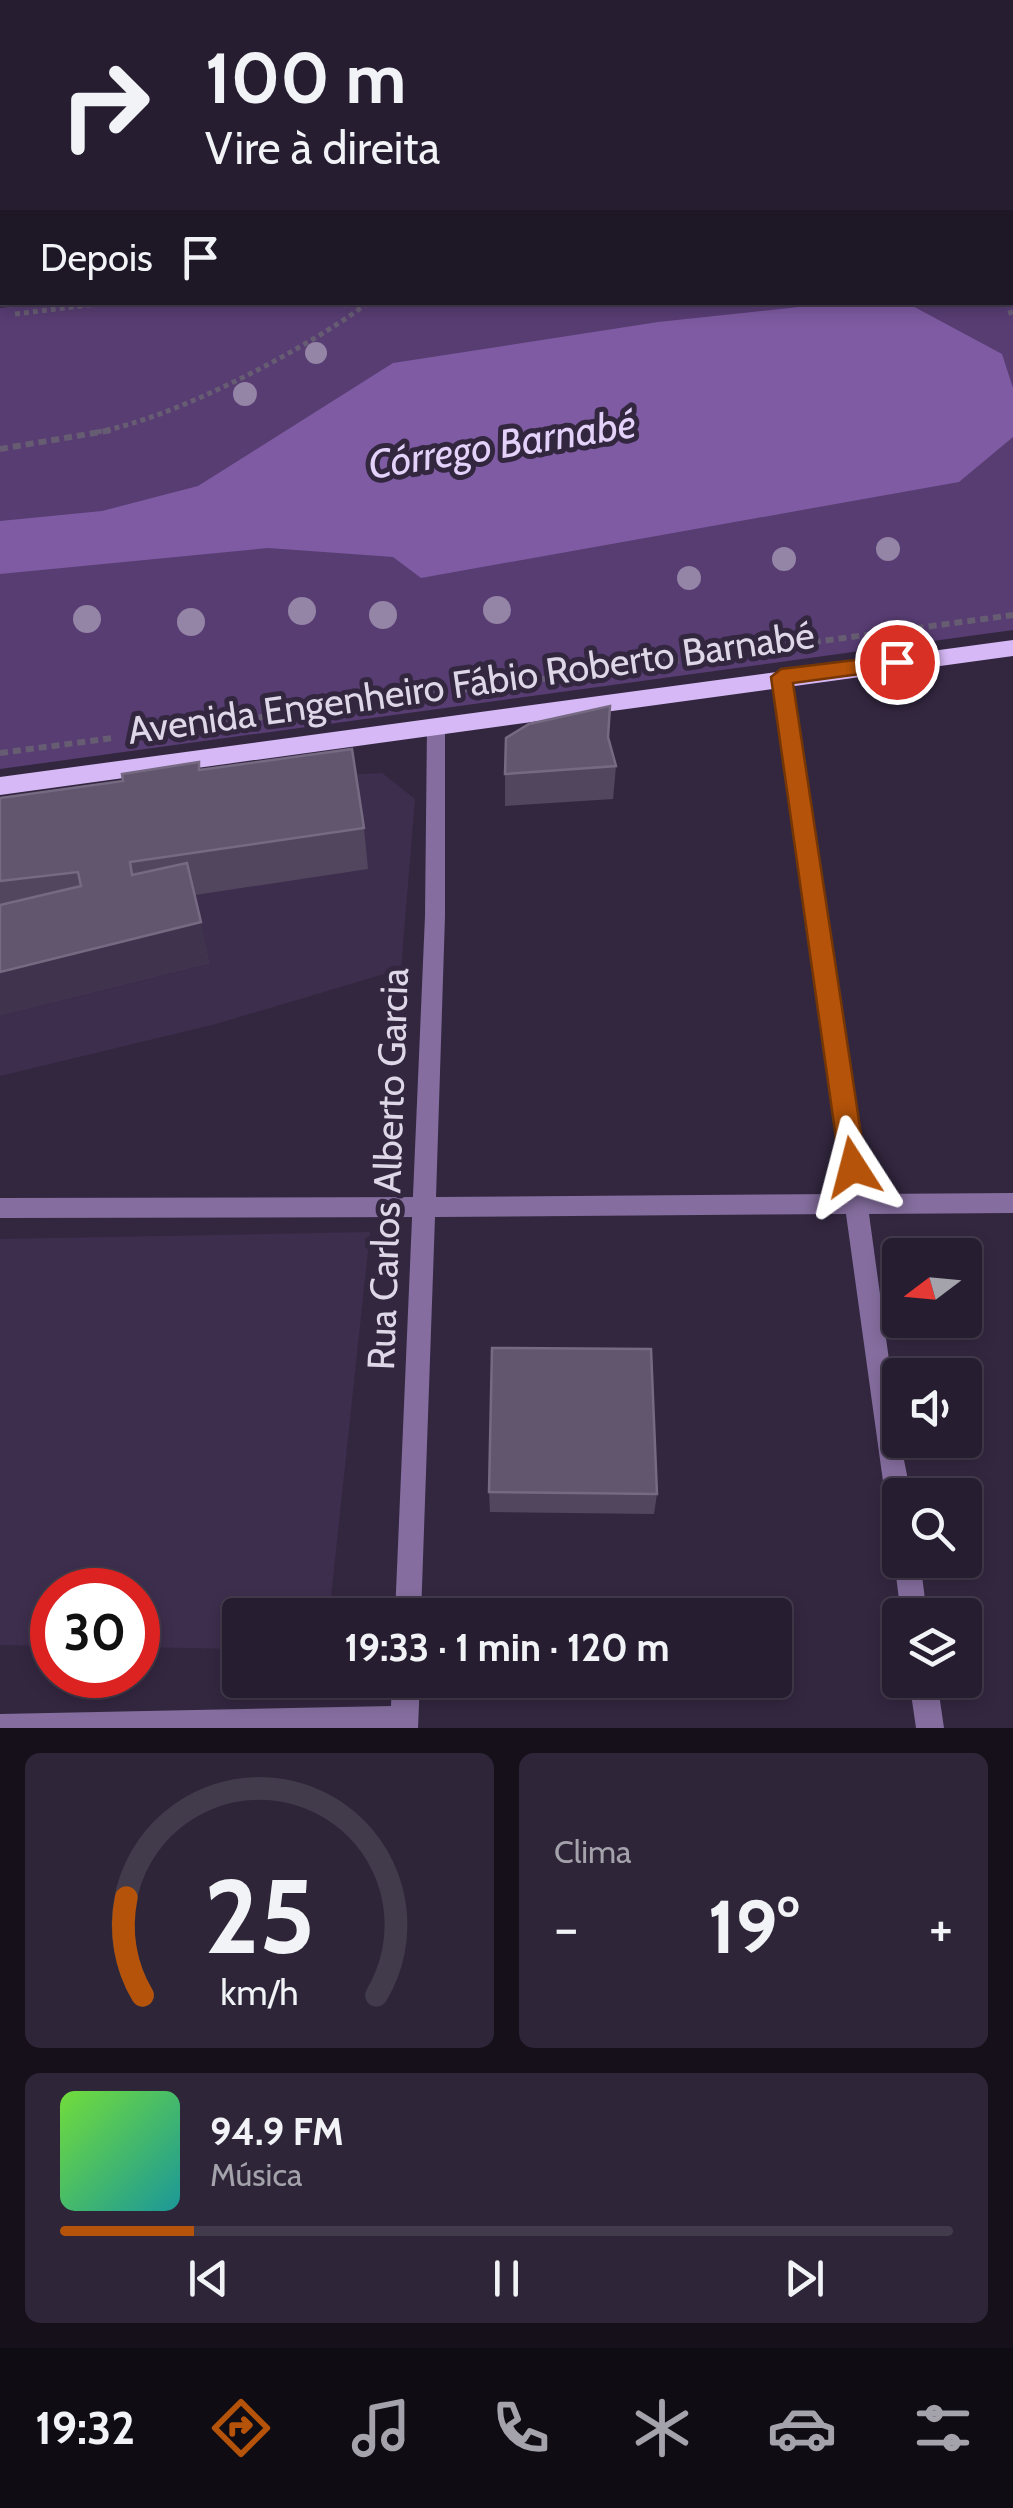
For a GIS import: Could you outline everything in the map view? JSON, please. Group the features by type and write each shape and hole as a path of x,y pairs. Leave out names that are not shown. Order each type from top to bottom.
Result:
{"main road":[{"name":"Avenida Engenheiro Fábio Roberto Barnabé","path":"0,786 1013,648"}],"street":[{"path":"781,677 896,1478"},
{"name":"Rua Carlos Alberto Garcia","path":"409,1598 435,916 436,726"},
{"path":"0,1208 1013,1203"},
{"path":"0,1728 404,1724 405,1698"},
{"path":"926,1698 930,1728"}],"path":[{"path":"0,316 90,305"},
{"path":"0,449 128,428 232,381 341,323 365,305"},
{"path":"0,753 1013,615"}],"shaded area":[{"path":"1013,305 1013,630 0,769 0,308"},
{"path":"382,773 415,799 401,969 216,1024 0,1076 0,813 274,778"},
{"path":"370,1232 330,1598 222,1598 222,1649 160,1647 160,1568 30,1568 30,1646 0,1645 0,1239"}],"water":[{"name":"Córrego Barnabé","path":"817,305 911,305 1002,354 1013,388 1013,437 959,482 421,578 393,557 268,548 0,574 0,521 102,511 198,486 393,363 658,322"}],"building":[{"path":"610,706 608,737 616,766 505,774 506,738 529,724"},
{"path":"352,749 364,828 130,862 132,875 187,863 201,922 0,972 0,905 81,886 78,872 0,881 0,798 123,781 122,774 199,762 199,770"},
{"path":"492,1348 651,1349 657,1494 489,1492"}],"route":[{"path":"853,1167 781,677 897,662"}]}
